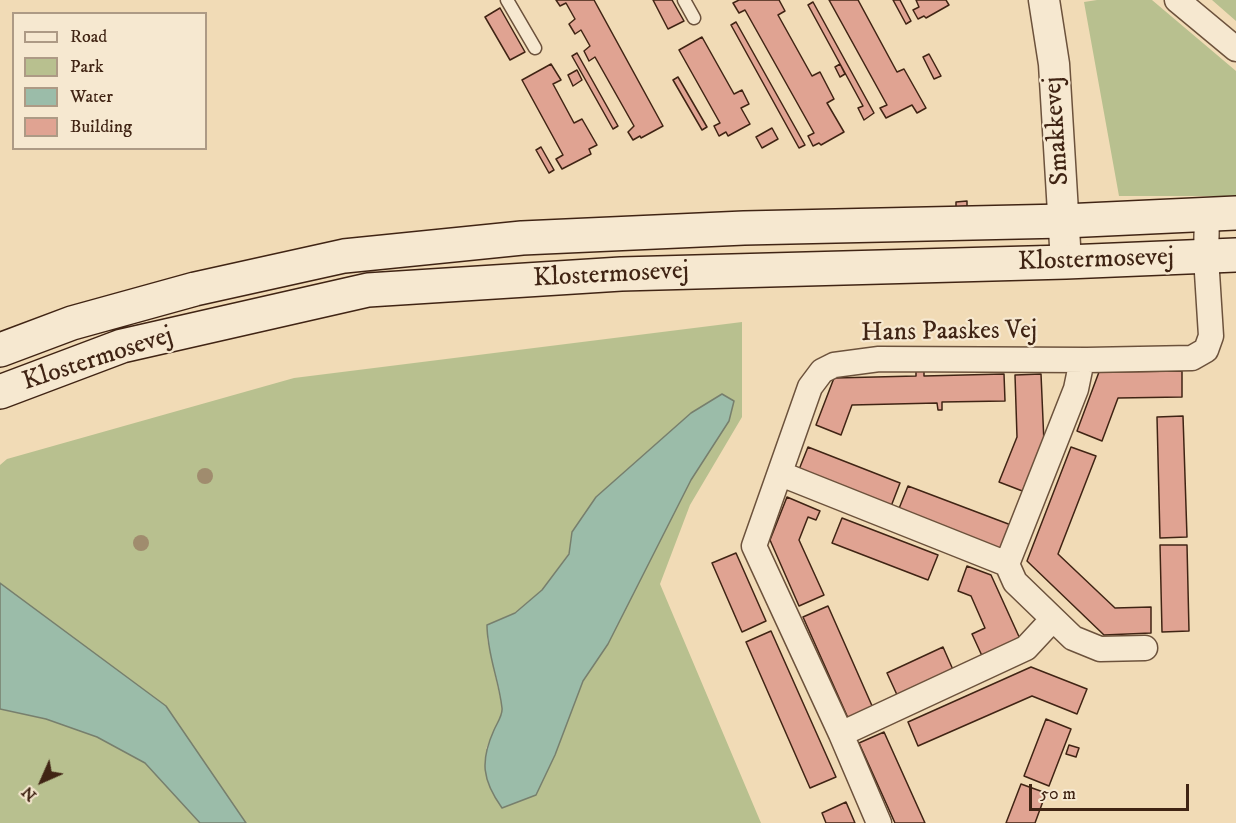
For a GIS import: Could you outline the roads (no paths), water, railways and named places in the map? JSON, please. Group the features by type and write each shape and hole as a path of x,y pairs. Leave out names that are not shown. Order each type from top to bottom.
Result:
{"main road":[{"name":"Klostermosevej","path":"0,350 84,320 195,290 344,256 534,238 744,228 1064,221 1221,214"},
{"name":"Klostermosevej","path":"0,392 122,346 368,290 621,274 1221,256"}],"street":[{"name":"Smakkevej","path":"1044,0 1054,64 1066,262"},
{"path":"1177,0 1236,49"},
{"name":"Hans Paaskes Vej","path":"879,823 841,734 754,546 810,387 822,371 834,365 879,359 1192,358 1206,350 1211,336 1221,256 1221,214"},
{"path":"1007,564 1076,389 1082,360"},
{"path":"781,474 1007,564 1015,582 1073,638 1100,649 1145,648"},
{"path":"841,734 1026,648 1052,620"}],"lane":[{"path":"507,0 535,48"},
{"path":"684,0 694,18"}],"water":[{"path":"722,394 734,401 729,421 691,480 608,644 583,681 555,755 536,795 502,808 490,788 485,770 487,751 502,711 487,625 515,613 542,590 569,554 572,532 596,497 691,413"},
{"path":"0,583 166,706 246,823 200,823 145,763 97,737 46,719 0,709"}]}
